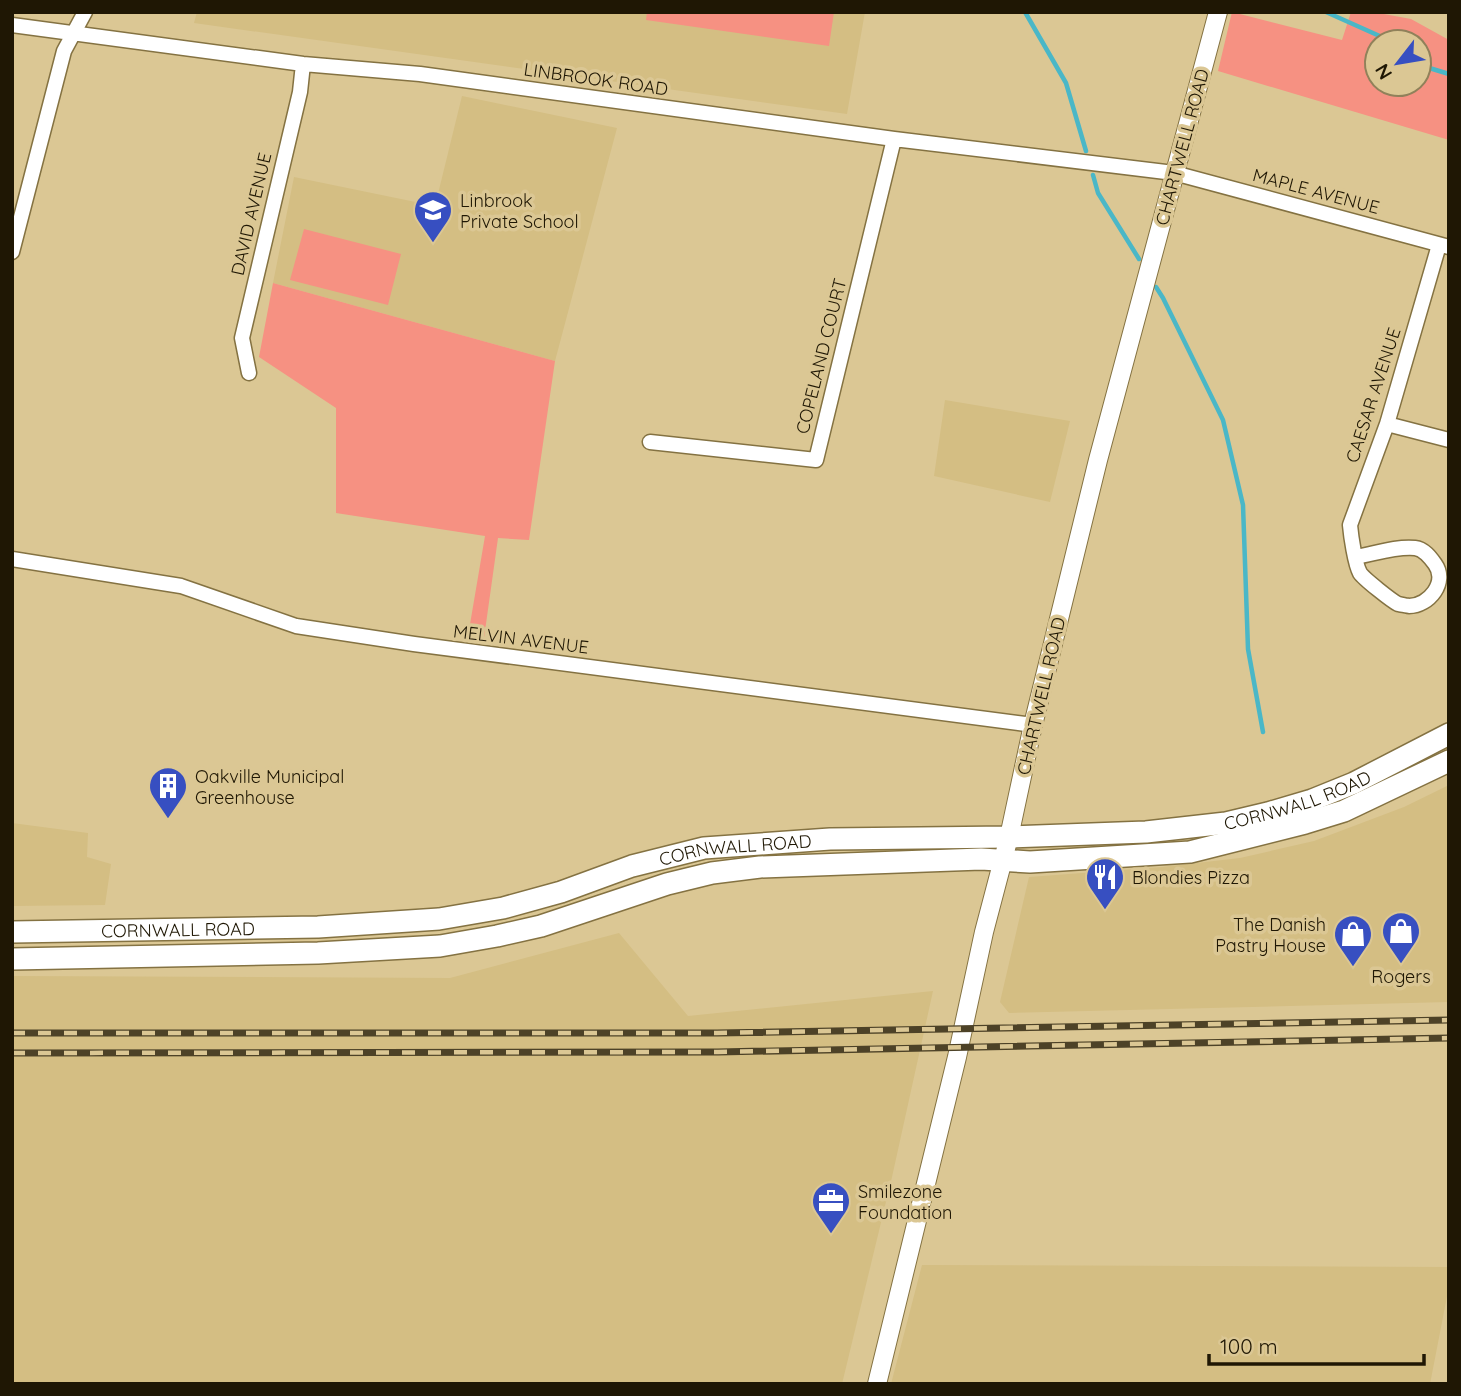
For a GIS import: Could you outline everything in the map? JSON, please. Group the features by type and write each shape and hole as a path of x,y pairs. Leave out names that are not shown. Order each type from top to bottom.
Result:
{"main road":[{"name":"CORNWALL ROAD","path":"12,932 318,927 439,919 503,908 561,892 632,866 704,848 830,839 1146,832 1226,823 1333,792 1449,734"},
{"name":"CORNWALL ROAD","path":"12,959 318,953 440,946 541,926 667,884 712,873 760,867 967,860 1030,862 1190,852 1344,811 1449,761"}],"street":[{"path":"12,252 64,51 85,12"},
{"name":"CHARTWELL ROAD","path":"877,1384 957,1056 987,919 1009,837 1032,725 1098,460 1218,12"},
{"name":"LINBROOK ROAD","path":"12,25 303,64 419,74 894,139 1174,173"},
{"name":"DAVID AVENUE","path":"249,373 242,338 300,92 303,64"},
{"name":"COPELAND COURT","path":"650,442 816,460 894,139"},
{"name":"MAPLE AVENUE","path":"1174,173 1444,246"},
{"name":"CAESAR AVENUE","path":"1356,557 1418,548 1428,555 1438,568 1439,583 1430,598 1422,604 1399,604 1360,573 1356,557 1350,525 1387,424 1444,246"},
{"path":"1387,424 1449,440"},
{"name":"MELVIN AVENUE","path":"12,559 181,586 296,626 414,644 1032,725"}],"shaded area":[{"path":"197,12 865,12 847,114 194,23"},
{"path":"647,12 834,12 829,46 646,20"},
{"path":"1232,12 1342,40 1351,12 1373,12 1411,19 1427,28 1363,28 1363,98 1433,98 1433,31 1449,40 1449,140 1218,71"},
{"name":"Linbrook Private School","path":"462,96 617,128 555,361 273,283 294,177 435,206"},
{"path":"304,229 401,254 388,305 290,280"},
{"path":"273,283 555,361 529,540 498,538 484,638 468,636 485,536 336,513 336,408 259,357"},
{"path":"945,400 1070,421 1050,502 934,476"},
{"path":"1449,785 1449,1002 1009,1013 1000,1002 1029,877 1240,858 1314,841 1404,807"},
{"path":"12,823 88,833 87,857 111,864 105,905 12,906"},
{"path":"619,933 688,1016 933,991 842,1384 12,1384 12,976 450,978"},
{"path":"922,1265 1449,1267 1449,1286 1430,1384 891,1384"}],"waterway":[{"path":"1025,12 1066,83 1086,151"},
{"path":"1326,12 1363,29"},
{"path":"1433,69 1449,74"},
{"path":"1093,175 1098,193 1139,259"},
{"path":"1156,287 1223,420 1243,505 1248,649 1263,732"}],"railway":[{"path":"12,1033 717,1033 1449,1020"},
{"path":"12,1053 718,1052 1449,1038"}],"place":[{"name":"Linbrook Private School","path":"433,244"},
{"name":"Oakville Municipal Greenhouse","path":"168,820"},
{"name":"Blondies Pizza","path":"1105,911"},
{"name":"Rogers","path":"1401,965"},
{"name":"The Danish Pastry House","path":"1353,968"},
{"name":"Smilezone Foundation","path":"831,1235"}]}
